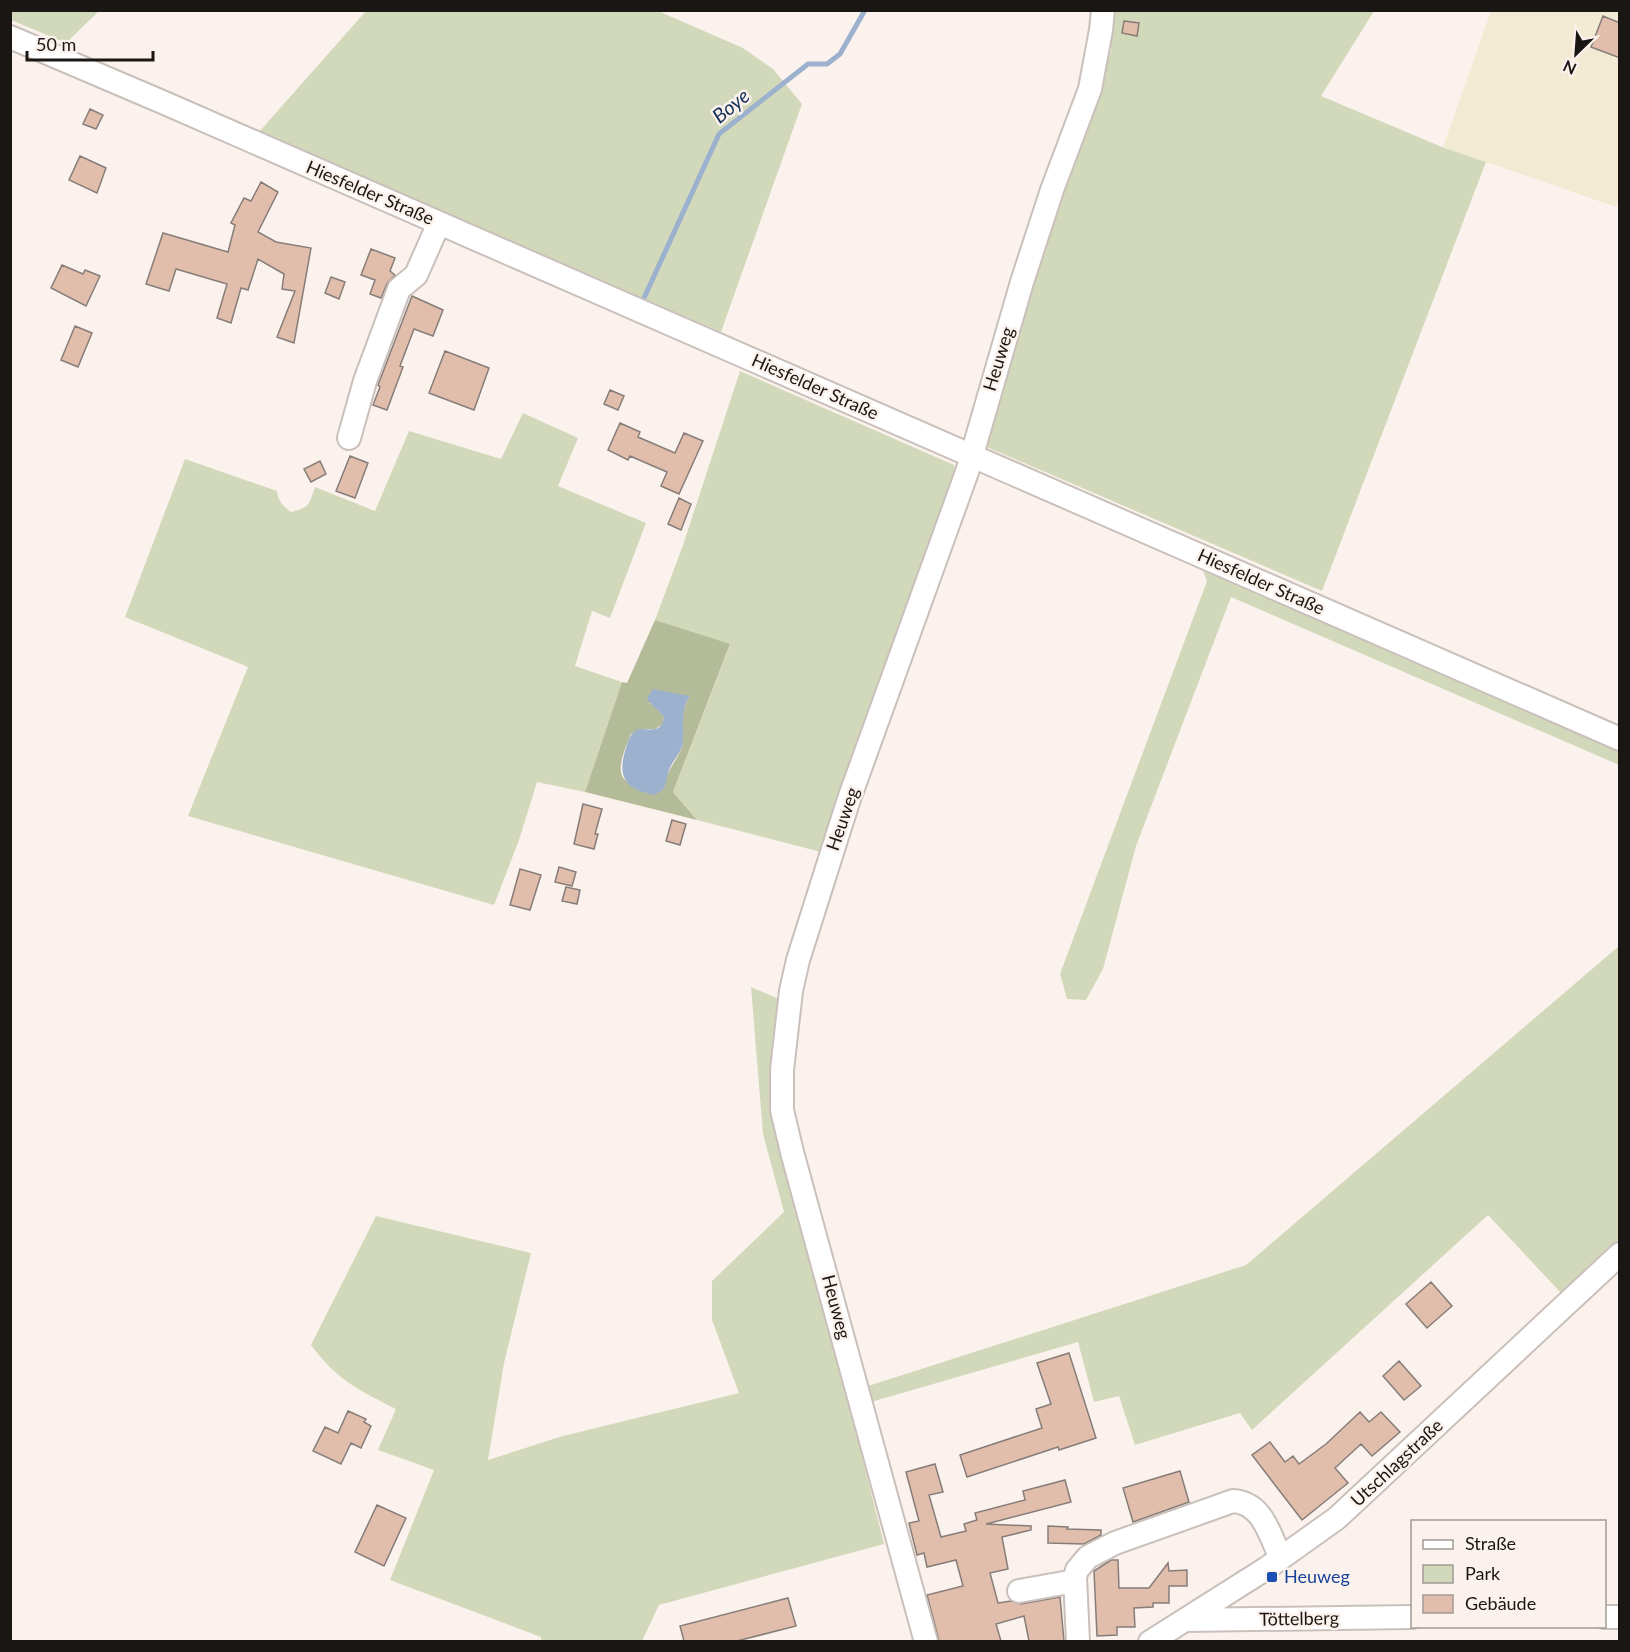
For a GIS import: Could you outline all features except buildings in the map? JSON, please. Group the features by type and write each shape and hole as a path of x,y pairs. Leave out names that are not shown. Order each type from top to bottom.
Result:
{"street":[{"name":"Heuweg","path":"926,1641 792,1152 782,1110 782,1070 791,992 816,900 848,802 967,472 970,455 1042,220 1090,89 1103,10"},
{"name":"Hiesfelder Straße","path":"10,37 1620,739"},
{"path":"349,438 365,381 399,289 416,275 440,224"},
{"name":"Utschlagstraße","path":"1150,1641 1281,1558 1337,1518 1620,1254"},
{"path":"1078,1641 1075,1581 1077,1570 1100,1549 1233,1501 1243,1502 1258,1511 1281,1558"},
{"path":"1019,1591 1075,1581"},
{"name":"Töttelberg","path":"1185,1620 1411,1617"}],"shaded area":[{"path":"1491,11 1619,11 1620,196 1616,207 1443,147"}],"green space":[{"path":"10,11 99,11 66,43 11,20"},
{"path":"366,11 658,11 743,48 773,69 802,104 721,332 259,132"},
{"path":"1111,11 1374,11 1321,96 1442,147 1486,162 1322,591 982,445 1073,157 1111,51"},
{"path":"740,371 954,465 955,471 821,852 697,820 673,792 730,645 655,620 683,545"},
{"path":"523,413 578,438 558,486 646,523 610,618 592,611 575,666 622,682 585,792 537,782 519,840 494,905 188,816 248,667 125,617 185,459 277,491 281,503 291,512 302,509 308,504 315,487 375,511 409,431 501,459"},
{"path":"1200,564 1619,745 1619,765 1231,597 1136,846 1103,969 1086,1000 1067,999 1060,974 1207,581"},
{"path":"655,620 730,644 673,792 697,820 585,792 622,682 627,683","holes":["690,696 682,719 682,747 667,775 665,786 637,789 625,780 621,770 622,757 631,734 644,729 655,729 663,724 664,717 656,707 649,703"]},
{"path":"1619,946 1619,1240 1561,1293 1488,1215 1252,1430 1240,1413 1135,1445 1119,1396 1094,1402 1078,1342 871,1402 865,1387 1246,1265"},
{"path":"751,987 784,1001 800,1208 884,1544 659,1605 642,1641 541,1641 541,1637 390,1580 434,1470 378,1450 396,1409 339,1376 311,1345 376,1216 531,1253 504,1363 488,1460 563,1436 739,1393 712,1320 712,1281 784,1212 763,1134"}],"water":[{"path":"653,689 690,696 684,713 682,746 671,765 664,788 654,795 630,785 625,780 622,766 629,739 633,733 638,729 658,728 663,722 664,717 647,698"}],"waterway":[{"name":"Boye","path":"644,298 719,134 808,64 827,64 840,54 865,10"}],"place":[{"name":"Heuweg","path":"1272,1577"}]}
